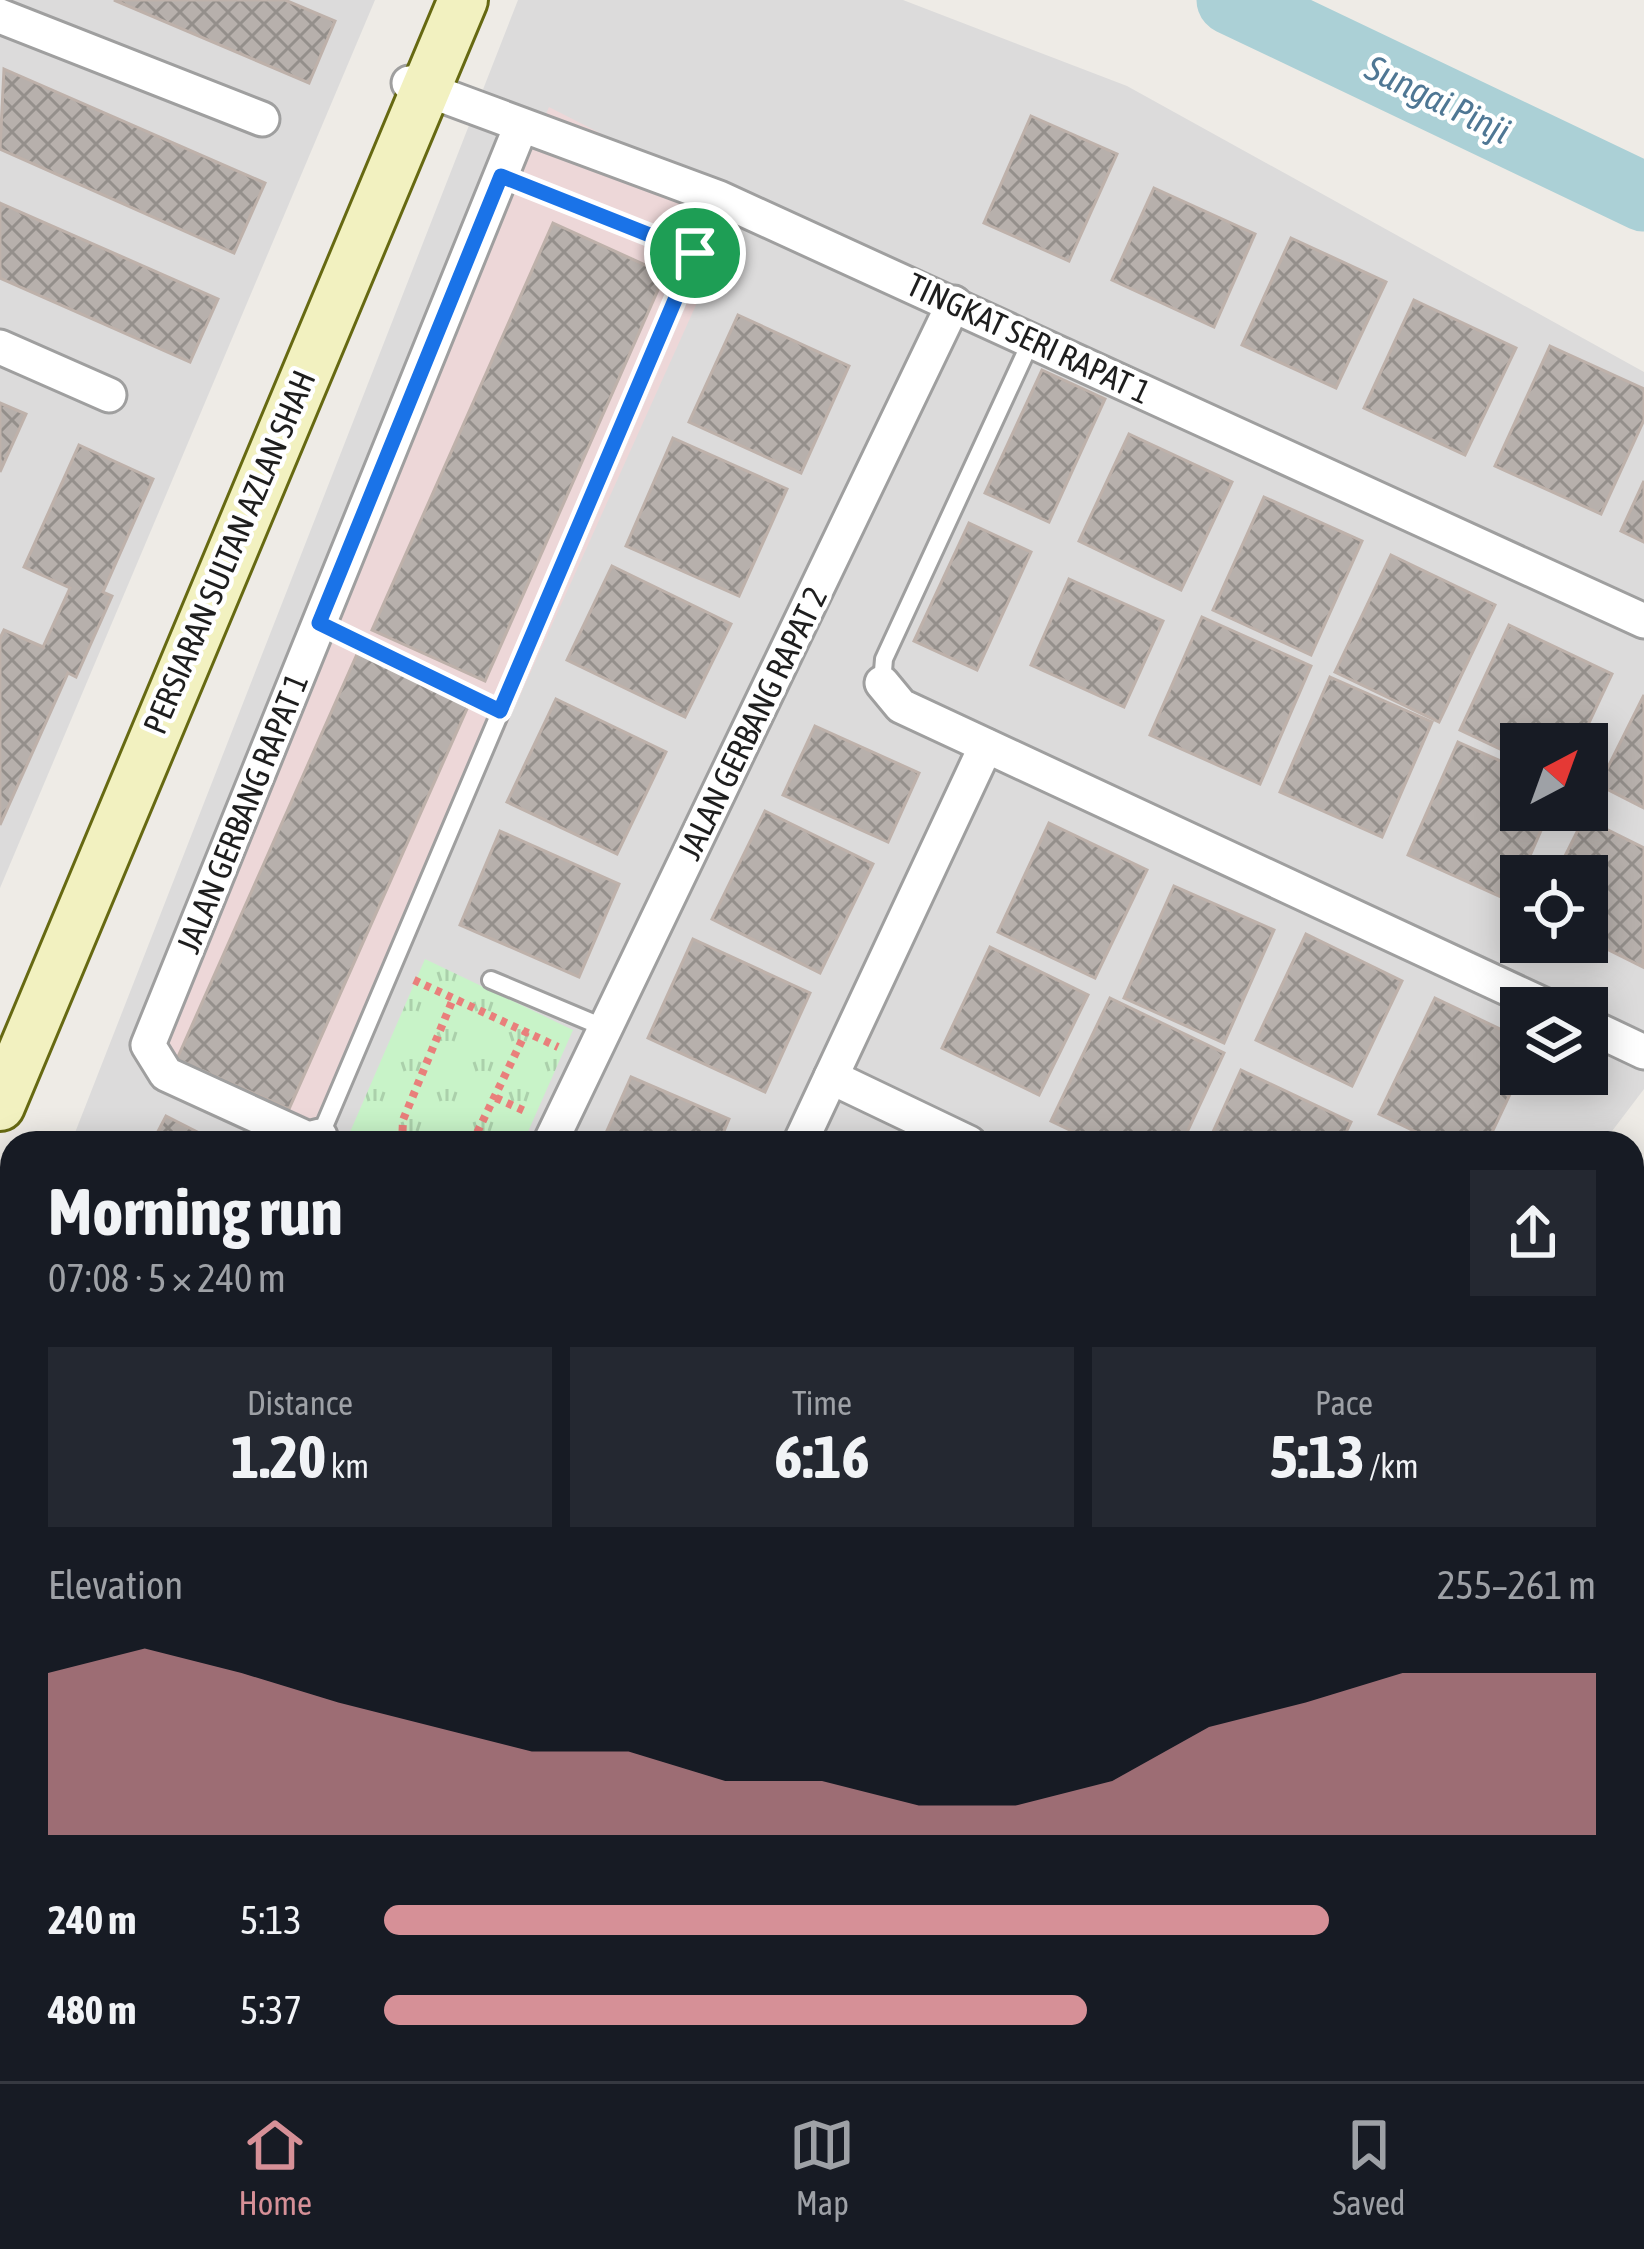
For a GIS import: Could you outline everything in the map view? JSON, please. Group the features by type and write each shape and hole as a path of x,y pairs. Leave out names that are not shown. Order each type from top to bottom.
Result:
{"street":[{"name":"PERSIARAN SULTAN AZLAN SHAH","path":"0,1106 414,85 438,0"},
{"name":"PERSIARAN SULTAN AZLAN SHAH","path":"0,1035 414,85 463,0"},
{"path":"0,16 262,119"},
{"name":"TINGKAT SERI RAPAT 1","path":"414,85 719,198 1644,621"},
{"name":"JALAN GERBANG RAPAT 1","path":"291,1131 166,1074 148,1045 521,125"},
{"name":"JALAN GERBANG RAPAT 2","path":"556,1131 954,303"},
{"path":"0,346 109,395"},
{"path":"882,682 901,706 1505,987"},
{"path":"806,1131 986,746"},
{"path":"1608,1035 1644,1052"},
{"path":"831,1077 944,1131"}],"lane":[{"path":"501,176 695,253"},
{"path":"322,1131 719,198"},
{"path":"882,682 884,659 1031,339"},
{"path":"319,623 500,711"},
{"path":"491,980 605,1028"}],"path":[{"path":"391,969 590,1061"},
{"path":"403,1131 453,998"},
{"path":"478,1131 526,1032"}],"shaded area":[{"path":"0,0 375,0 0,888"},
{"path":"518,0 903,0 1127,86 1644,372 1644,1089 1612,1131 76,1131"},
{"path":"549,107 741,205 324,1131 305,1131 138,1056"}],"green space":[{"path":"425,959 573,1030 528,1131 350,1131"}],"building":[{"path":"114,0 285,0 335,21 309,83"},
{"path":"4,69 265,183 234,253 0,149"},
{"path":"1031,116 1117,154 1069,261 984,223"},
{"path":"1154,188 1255,234 1214,327 1112,280"},
{"path":"0,203 218,299 190,362 0,278"},
{"path":"553,223 665,274 485,681 372,630"},
{"path":"1291,238 1386,282 1336,388 1242,345"},
{"path":"1414,300 1516,348 1465,455 1364,408"},
{"path":"738,315 849,366 801,473 689,422"},
{"path":"1550,346 1644,389 1644,420 1601,514 1495,466"},
{"path":"1042,370 1105,399 1049,522 985,493"},
{"path":"0,403 26,414 0,472"},
{"path":"1129,434 1232,482 1181,590 1079,541"},
{"path":"673,438 787,489 739,596 626,546"},
{"path":"79,445 153,479 103,592 112,596 76,677 68,673 0,825 0,638 4,630 43,647 70,588 24,567"},
{"path":"1644,481 1644,542 1621,531"},
{"path":"1264,497 1362,541 1311,655 1213,610"},
{"path":"969,523 1031,552 977,670 914,641"},
{"path":"1391,555 1495,605 1439,722 1335,672"},
{"path":"612,566 731,624 685,717 567,660"},
{"path":"1069,579 1163,621 1124,707 1031,665"},
{"path":"1202,617 1311,666 1260,784 1150,735"},
{"path":"1509,625 1612,674 1589,723 1500,723 1500,749 1460,730"},
{"path":"358,652 470,702 289,1109 177,1059"},
{"path":"1330,677 1432,722 1382,837 1280,792"},
{"path":"1644,695 1644,808 1608,790 1608,767"},
{"path":"556,699 666,752 617,854 507,802"},
{"path":"815,726 919,773 888,842 783,795"},
{"path":"1458,742 1500,761 1500,831 1541,831 1530,855 1500,855 1500,896 1408,855"},
{"path":"765,811 873,864 820,973 712,919"},
{"path":"1049,823 1147,870 1095,978 998,932"},
{"path":"1608,830 1644,848 1643,967 1608,950 1608,855 1566,855 1578,831"},
{"path":"500,831 619,884 579,977 460,925"},
{"path":"1174,886 1274,930 1224,1043 1124,998"},
{"path":"1306,934 1402,981 1352,1086 1256,1040"},
{"path":"693,939 810,993 765,1092 648,1038"},
{"path":"990,947 1088,995 1039,1095 942,1048"},
{"path":"1110,998 1224,1053 1188,1131 1072,1131 1051,1121"},
{"path":"1435,998 1500,1029 1500,1095 1510,1095 1493,1131 1414,1131 1379,1114"},
{"path":"1241,1070 1351,1122 1347,1131 1213,1131"},
{"path":"631,1077 729,1119 724,1131 607,1131"},
{"path":"166,1116 195,1131 158,1131"}],"waterway":[{"name":"Sungai Pinji","path":"1231,0 1644,197"}],"route":[{"path":"501,176 695,253 500,711 319,623 501,176"}]}
